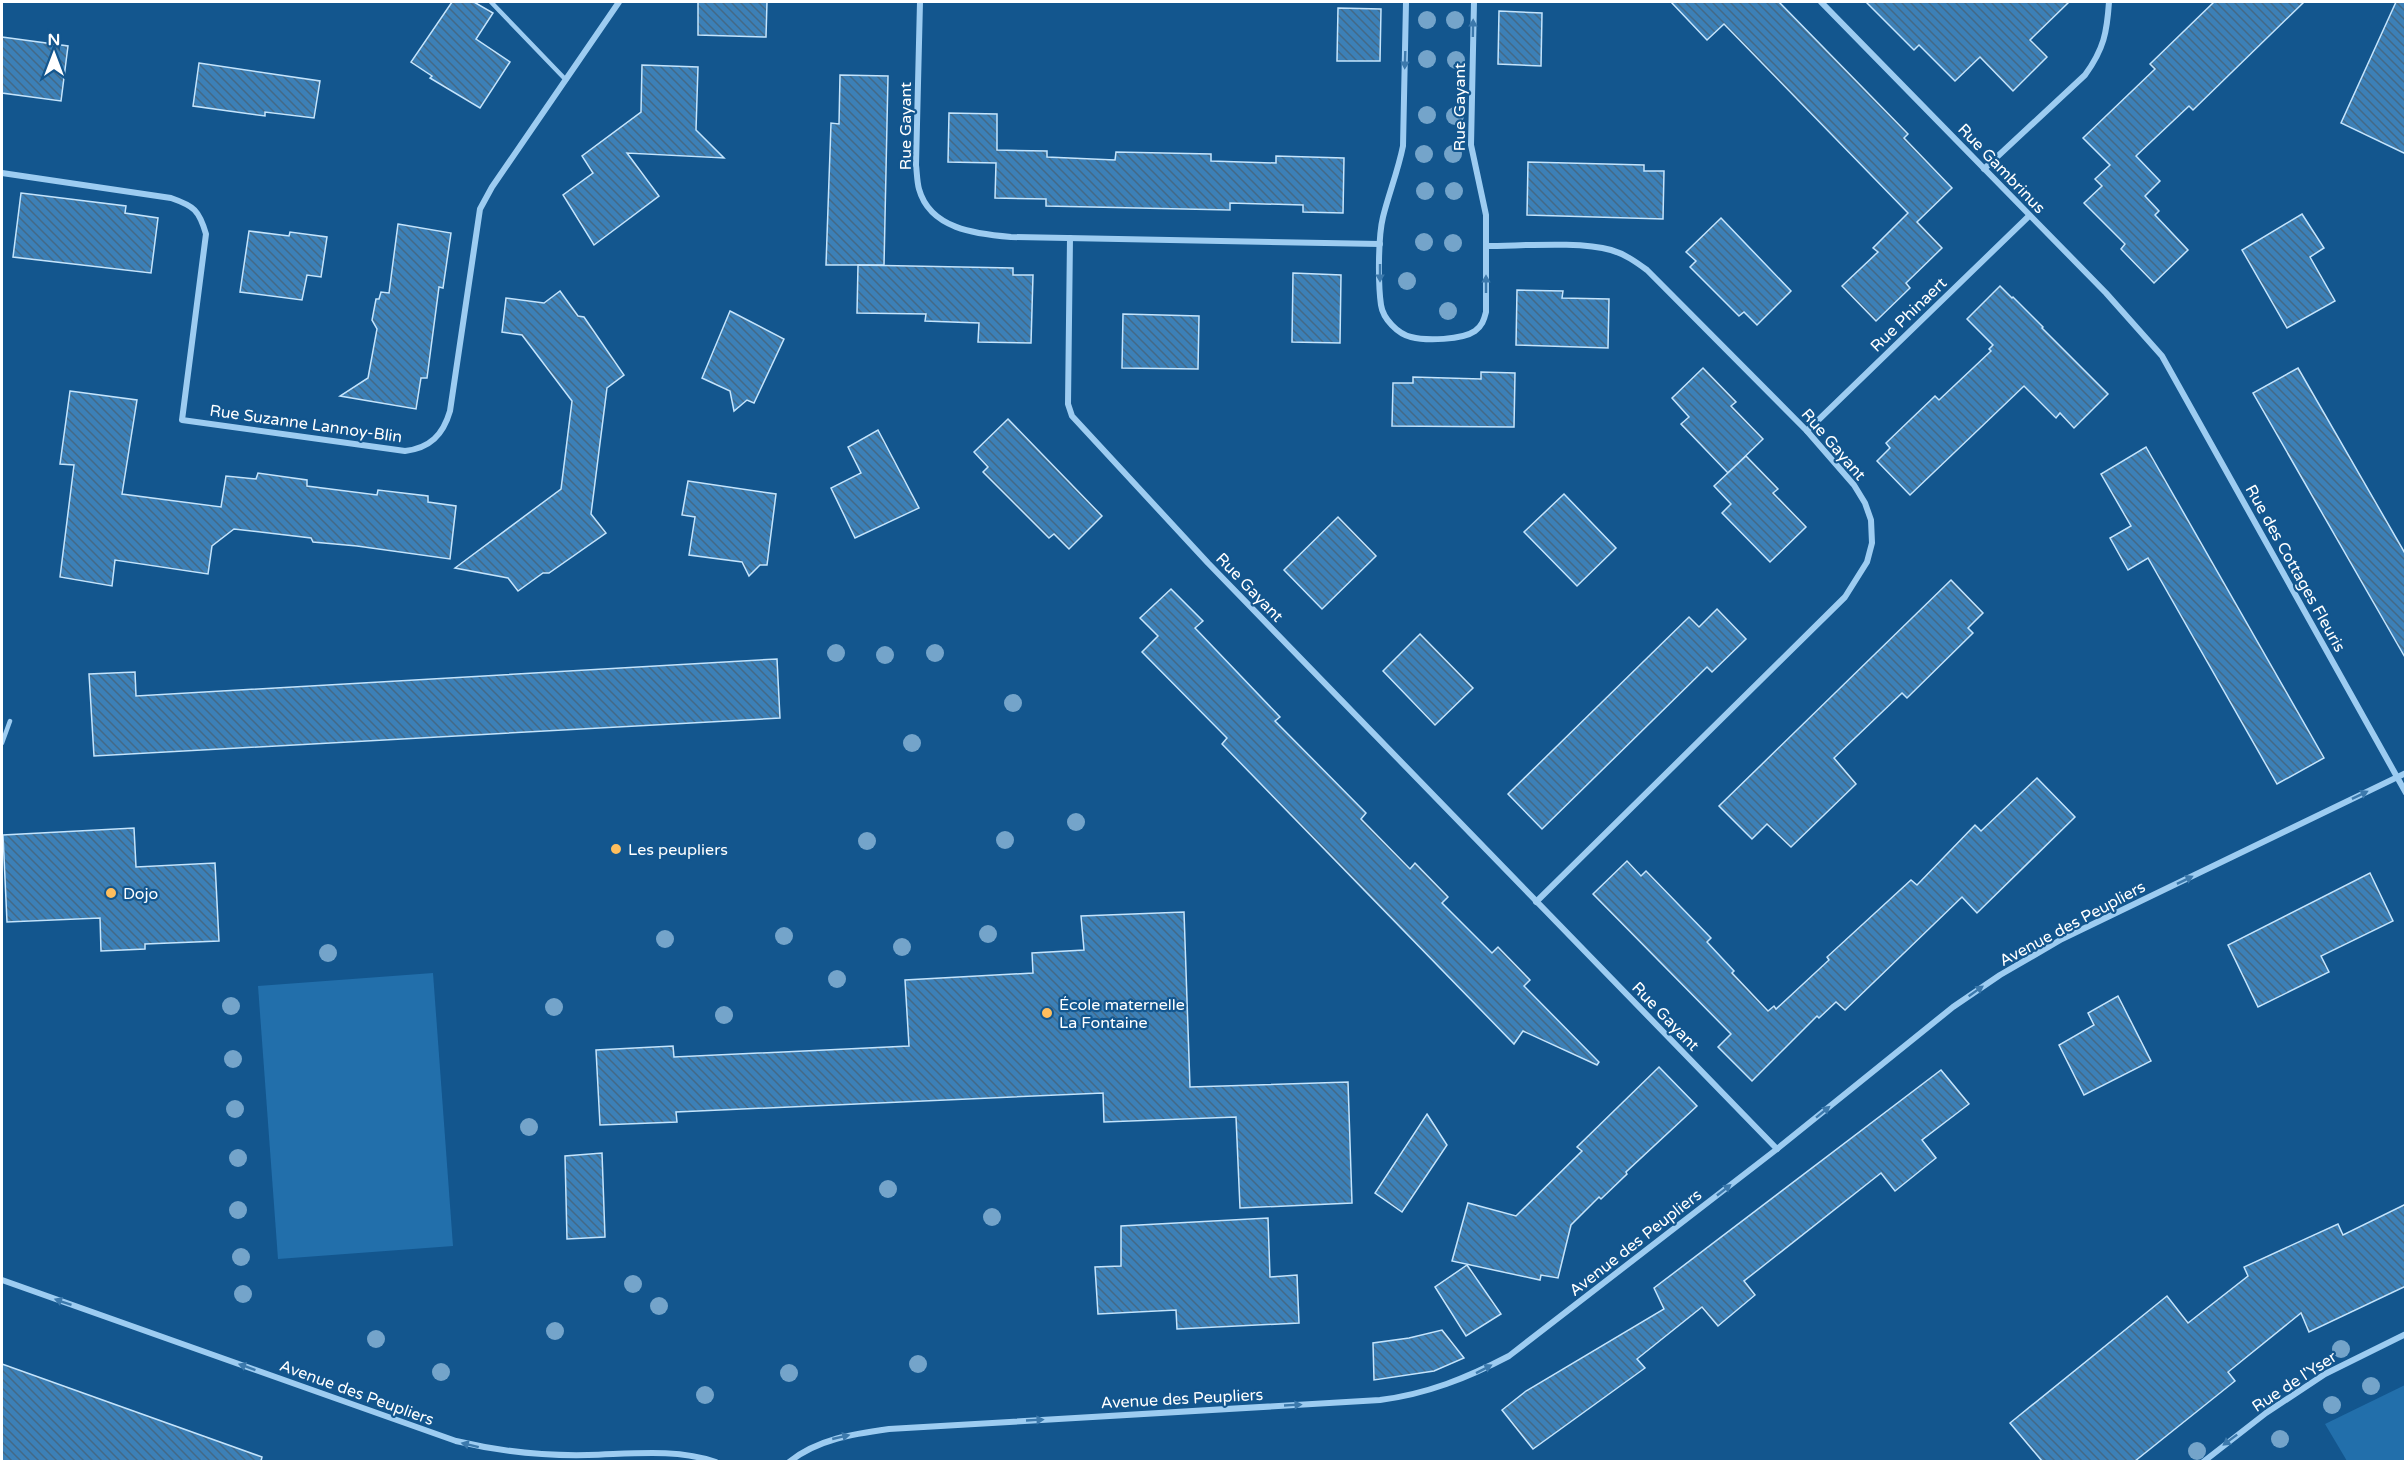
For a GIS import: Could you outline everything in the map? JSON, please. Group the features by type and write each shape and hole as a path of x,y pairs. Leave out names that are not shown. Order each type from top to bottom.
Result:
{"street":[{"name":"Rue Suzanne Lannoy-Blin","path":"2,173 171,198 189,204 201,216 206,234 182,420 405,451 417,450 435,440 445,428 450,411 480,209 492,187 619,2"},
{"name":"Rue Gayant","path":"920,2 916,165 920,191 933,213 949,225 979,234 1380,244"},
{"name":"Rue Gayant","path":"1407,2 1402,146 1399,167 1382,220 1381,307 1386,318 1396,329 1411,337 1456,338 1474,332 1484,323 1486,312 1484,205 1471,145 1474,2"},
{"name":"Rue Gambrinus","path":"1821,2 2106,293 2162,356"},
{"path":"1984,169 2094,64 2108,31 2109,2"},
{"name":"Rue Phinaert","path":"1807,430 2029,216"},
{"name":"Rue Gayant","path":"1070,238 1068,404 1072,416 1208,563 1777,1149"},
{"name":"Rue Gayant","path":"1486,246 1587,246 1610,250 1628,257 1647,270 1807,430 1854,485 1865,503 1871,520 1872,543 1867,562 1845,597 1536,902"},
{"name":"Rue des Cottages Fleuris","path":"2162,356 2406,793"},
{"name":"Avenue des Peupliers","path":"789,1461 798,1454 829,1440 889,1429 1380,1400 1430,1391 1468,1377 1509,1356 1777,1149 1953,1007 2000,975 2062,939 2406,773"},
{"name":"Avenue des Peupliers","path":"2,1280 456,1441 499,1452 534,1455 663,1454 701,1456 716,1461"},
{"name":"Rue de l'Yser","path":"2203,1461 2266,1413 2325,1374 2406,1334"}],"lane":[{"path":"491,2 566,80"},
{"path":"2,744 10,720"}],"shaded area":[{"path":"433,973 453,1246 278,1259 258,986"},
{"path":"2405,1385 2405,1461 2347,1461 2325,1424"}],"building":[{"path":"452,2 474,2 493,13 476,39 510,62 480,108 430,78 432,76 411,62"},
{"path":"698,2 767,2 766,37 698,35"},
{"path":"1671,2 1779,2 1908,134 1904,138 1952,188 1917,222 1942,248 1906,283 1910,288 1876,321 1842,286 1878,252 1873,248 1908,213 1724,24 1707,40"},
{"path":"1866,2 2069,2 2030,40 2047,57 2013,91 1980,57 1955,81 1919,45 1914,50"},
{"path":"2214,2 2304,2 2193,110 2189,106 2136,156 2160,181 2145,196 2159,211 2155,215 2188,250 2154,283 2121,249 2125,244 2084,203 2102,186 2095,179 2110,165 2083,138 2155,69 2150,64"},
{"path":"2396,2 2406,2 2406,154 2341,123"},
{"path":"1338,8 1381,9 1380,61 1337,61"},
{"path":"1499,11 1542,13 1541,66 1498,64"},
{"path":"2,37 68,46 61,101 2,93"},
{"path":"199,63 320,81 314,118 265,112 265,116 193,106"},
{"path":"642,65 698,67 696,130 724,158 627,153 659,196 594,245 563,195 593,173 582,156 641,112"},
{"path":"840,75 888,76 884,265 826,265 831,123 839,124"},
{"path":"949,113 997,114 997,150 1047,151 1047,157 1115,160 1116,152 1211,154 1211,161 1276,163 1276,156 1344,158 1343,213 1303,212 1303,205 1230,203 1230,210 1046,206 1046,199 995,198 996,163 948,162"},
{"path":"1528,162 1644,165 1644,171 1664,171 1663,219 1527,215"},
{"path":"21,193 126,206 125,213 158,218 151,273 13,257"},
{"path":"2302,214 2324,248 2310,257 2335,301 2287,328 2242,250"},
{"path":"1721,218 1791,291 1757,325 1744,312 1739,316 1690,267 1696,261 1686,252"},
{"path":"398,224 451,233 443,288 439,287 427,378 421,378 416,409 340,396 368,378 377,329 372,320 376,299 379,299 381,292 389,293"},
{"path":"249,231 289,236 290,232 327,237 321,277 307,275 302,300 240,292"},
{"path":"858,265 1013,268 1013,275 1033,275 1031,343 978,342 979,323 925,321 926,314 857,313"},
{"path":"1293,273 1341,275 1340,343 1292,342"},
{"path":"2000,286 2108,394 2074,428 2060,413 2056,418 2024,386 1910,495 1877,461 1890,448 1886,443 1935,396 1939,400 1991,351 1989,349 1993,345 1967,319"},
{"path":"1517,290 1563,291 1562,298 1609,299 1608,348 1516,345"},
{"path":"560,291 578,316 584,317 624,375 607,388 591,514 606,533 549,573 543,573 518,591 508,578 455,568 561,489 572,401 522,335 502,332 506,298 544,303"},
{"path":"730,311 784,339 754,403 747,400 734,411 730,391 702,378"},
{"path":"1123,314 1199,316 1198,369 1122,368"},
{"path":"1703,368 1736,402 1731,406 1763,439 1728,473 1681,424 1689,417 1672,398"},
{"path":"2298,368 2406,555 2406,659 2253,393"},
{"path":"1481,372 1515,373 1514,427 1392,426 1393,383 1413,383 1413,377 1481,379"},
{"path":"70,391 137,400 122,494 221,507 226,476 256,479 258,473 307,480 307,486 377,495 378,490 428,496 428,502 456,506 450,559 313,542 311,538 234,529 212,546 208,574 115,560 112,586 60,577 74,465 60,464"},
{"path":"1008,419 1102,516 1069,549 1054,534 1049,538 983,472 988,467 974,452"},
{"path":"878,430 919,508 855,538 831,488 861,473 848,447"},
{"path":"2146,447 2324,758 2277,784 2148,558 2128,570 2110,538 2131,526 2101,474"},
{"path":"1746,456 1778,489 1773,493 1806,527 1770,562 1722,513 1731,504 1714,486"},
{"path":"688,481 776,494 767,565 760,565 749,576 742,562 689,555 695,517 682,515"},
{"path":"1564,494 1616,548 1577,586 1524,532"},
{"path":"1338,517 1376,556 1322,609 1284,570"},
{"path":"1951,580 1983,613 1968,628 1973,633 1907,698 1902,693 1834,758 1856,784 1791,847 1767,824 1752,839 1719,806"},
{"path":"1171,589 1203,621 1195,628 1280,717 1275,721 1366,813 1361,819 1410,869 1415,863 1448,897 1442,903 1492,953 1498,947 1530,980 1524,986 1599,1062 1597,1065 1523,1031 1514,1044 1222,744 1227,738 1142,652 1158,636 1140,618"},
{"path":"1717,609 1746,639 1712,672 1707,667 1542,829 1508,794 1689,617 1699,627"},
{"path":"1420,634 1473,688 1435,725 1383,671"},
{"path":"777,659 780,718 94,756 89,674 135,672 136,696"},
{"path":"2037,778 2075,817 1977,913 1962,897 1845,1010 1836,1002 1819,1018 1817,1016 1752,1081 1718,1047 1731,1034 1593,894 1627,861 1641,876 1646,871 1711,938 1707,942 1734,971 1732,973 1768,1011 1774,1006 1776,1009 1829,960 1827,957 1911,880 1917,885 1975,825 1981,831"},
{"name":"Dojo","path":"134,828 136,867 215,863 219,941 145,944 145,949 101,951 100,918 7,922 3,835"},
{"path":"2370,873 2393,921 2321,956 2329,972 2258,1007 2228,945"},
{"name":"École maternelle La Fontaine","path":"1184,912 1190,1087 1348,1082 1352,1203 1240,1208 1236,1117 1104,1122 1103,1093 676,1112 677,1122 600,1125 596,1050 673,1046 674,1057 909,1046 905,980 1033,973 1032,953 1084,950 1081,916"},
{"path":"2118,996 2151,1061 2084,1095 2059,1045 2094,1025 2088,1013"},
{"path":"1659,1067 1697,1106 1571,1225 1558,1278 1541,1275 1540,1280 1452,1261 1468,1203 1516,1216 1582,1151 1577,1147"},
{"path":"1941,1070 1969,1104 1922,1140 1936,1158 1895,1191 1881,1173 1744,1281 1755,1295 1718,1326 1702,1307 1637,1359 1645,1368 1533,1449 1502,1410 1526,1391 1664,1309 1654,1288"},
{"path":"1427,1114 1447,1145 1402,1212 1375,1193"},
{"path":"602,1153 605,1237 567,1239 565,1156"},
{"path":"2406,1204 2406,1286 2309,1332 2301,1313 2228,1372 2235,1381 2135,1461 2042,1461 2010,1423 2167,1296 2188,1323 2248,1276 2244,1267 2338,1224 2343,1235"},
{"path":"1268,1218 1270,1277 1297,1275 1299,1323 1177,1329 1176,1310 1098,1314 1095,1267 1121,1266 1121,1226"},
{"path":"1467,1265 1501,1314 1466,1336 1435,1287"},
{"path":"1442,1330 1464,1358 1434,1371 1374,1380 1373,1343"},
{"path":"2,1364 262,1457 261,1461 2,1461"}],"place":[{"name":"Les peupliers","path":"616,849"},
{"name":"Dojo","path":"111,893"},
{"name":"École maternelle La Fontaine","path":"1047,1013"}]}
